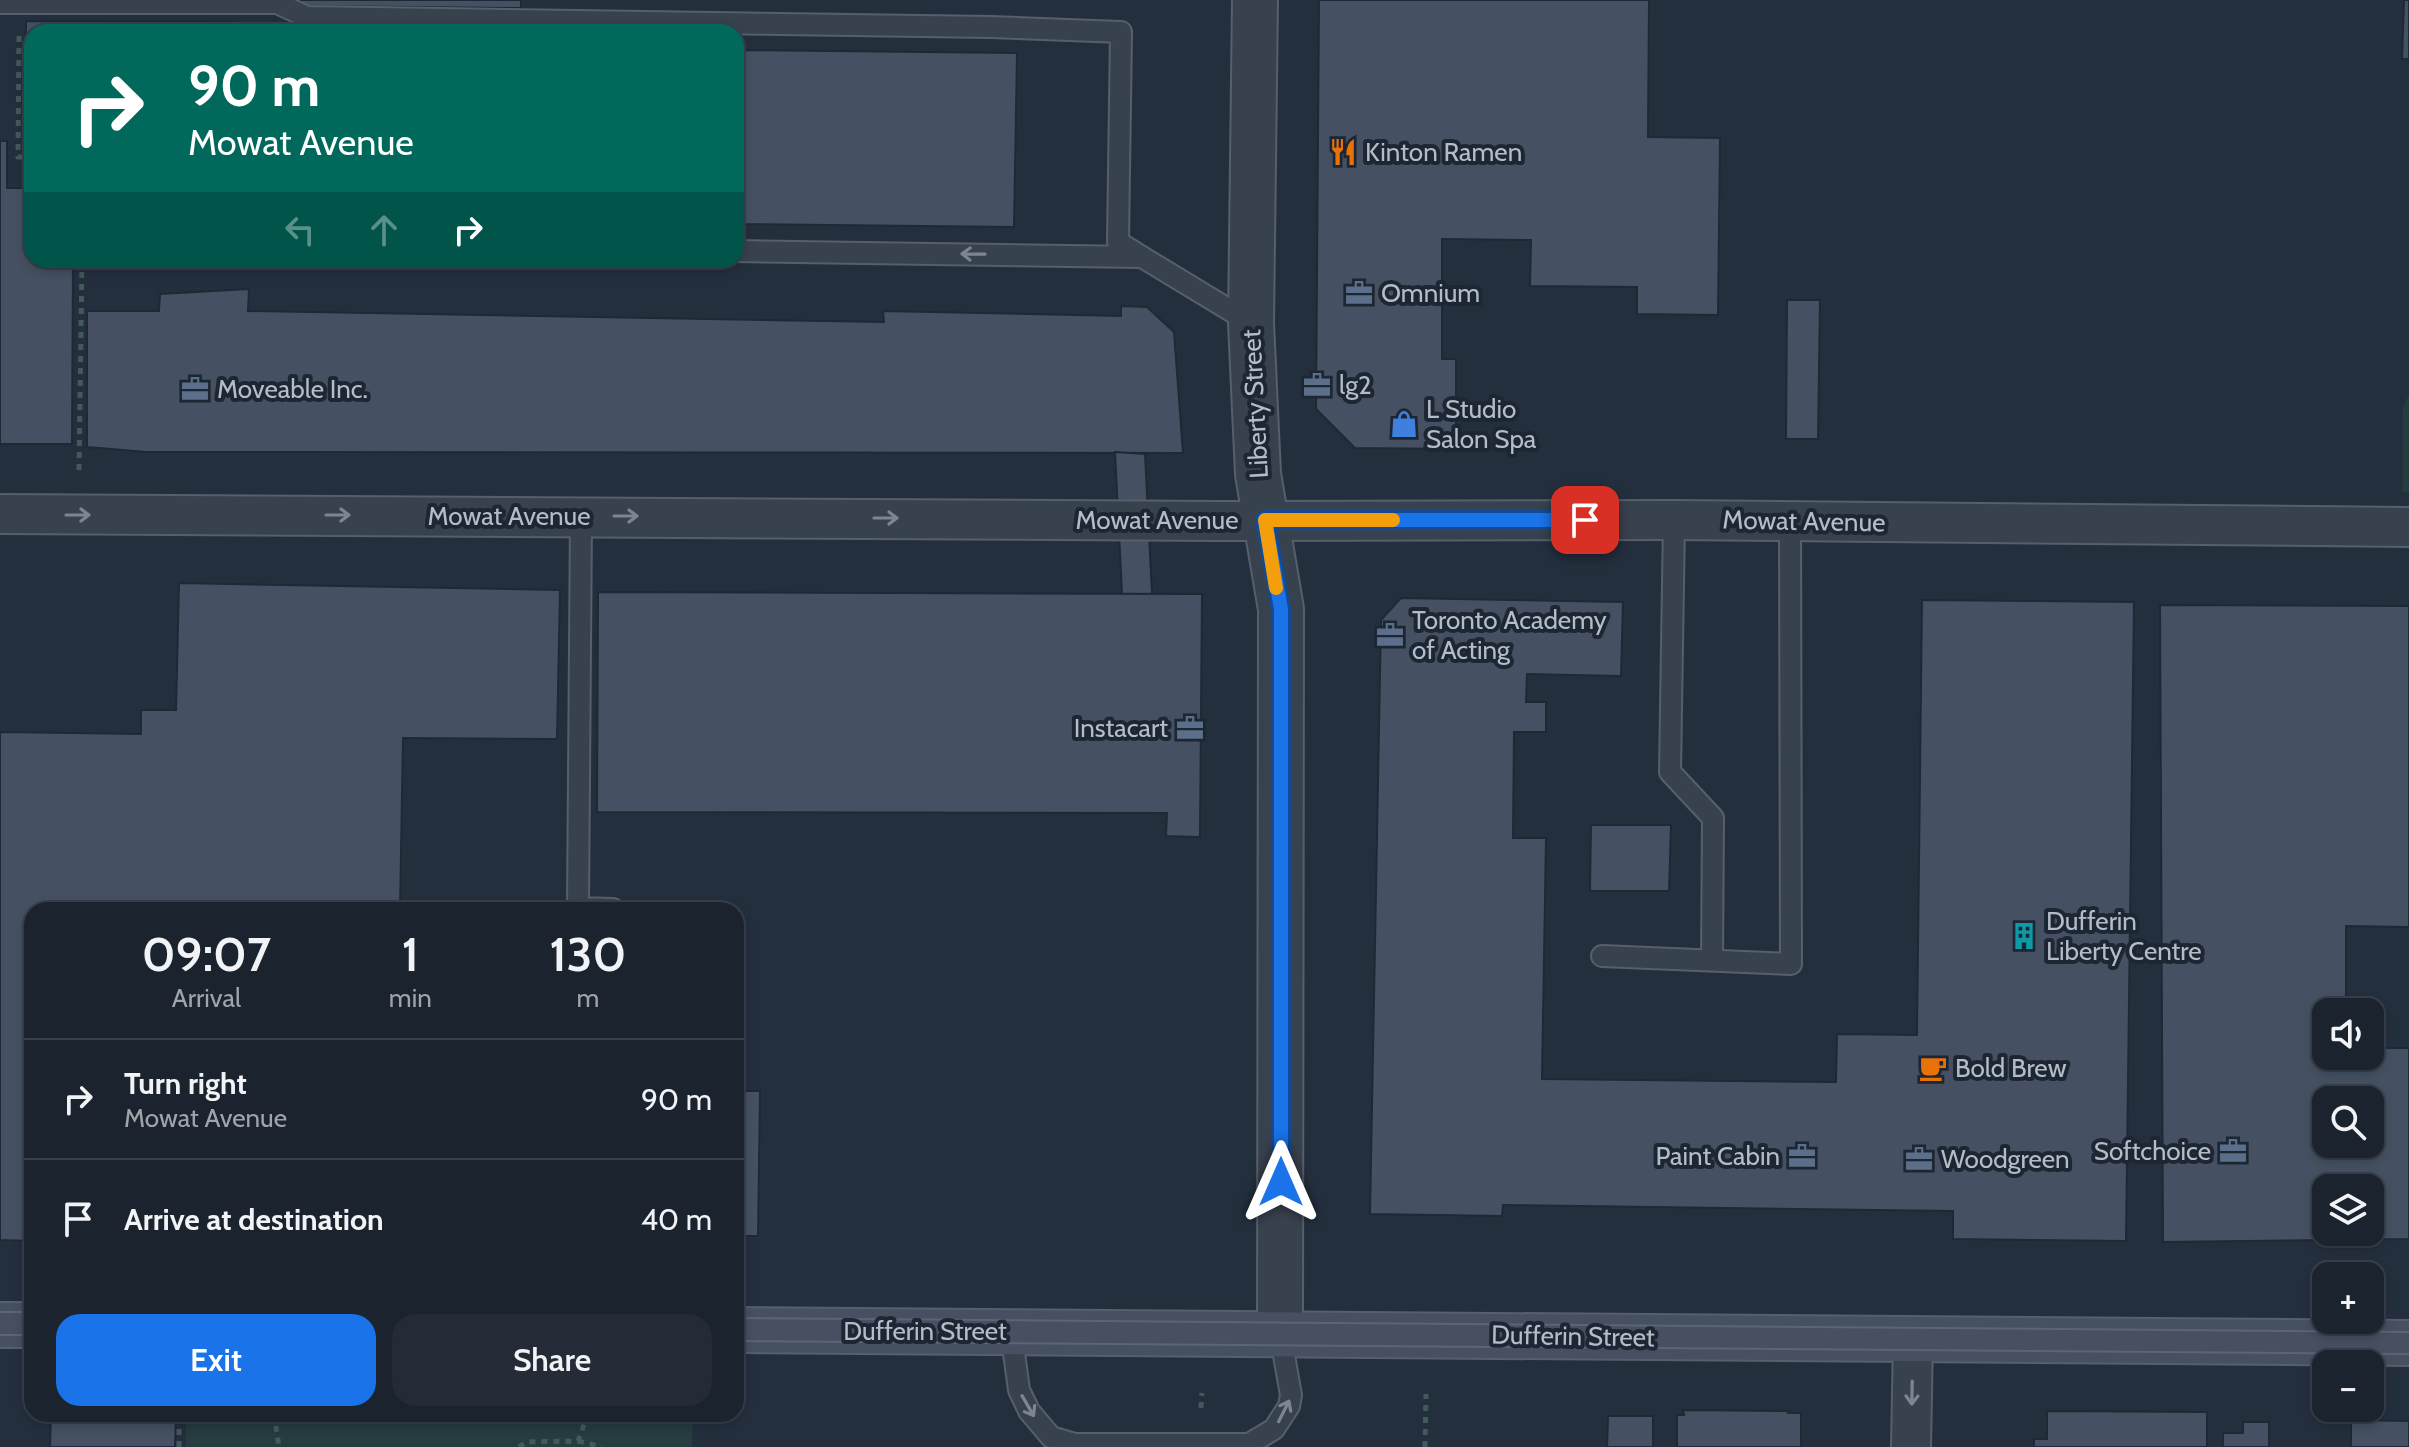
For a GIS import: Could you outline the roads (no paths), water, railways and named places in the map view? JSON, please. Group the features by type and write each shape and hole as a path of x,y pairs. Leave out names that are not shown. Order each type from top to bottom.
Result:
{"main road":[{"path":"0,1325 24,1325"},
{"name":"Dufferin Street","path":"744,1330 2409,1343"}],"street":[{"name":"Liberty Street","path":"1255,0 1251,323 1258,474 1281,609 1280,1333"},
{"name":"Mowat Avenue","path":"0,514 1674,520 2409,527"},
{"path":"1911,1447 1913,1339"}],"lane":[{"path":"10,3 277,1 306,24"},
{"path":"346,24 539,19 1121,32 1118,242 1251,323"},
{"path":"744,251 1142,257"},
{"path":"578,902 581,516"},
{"path":"1674,520 1670,772 1713,818 1712,960"},
{"path":"1602,956 1791,964 1790,521"},
{"path":"1011,1331 1019,1390 1029,1411 1051,1437 1075,1444 1249,1444 1274,1429 1289,1406 1291,1395 1280,1333"}],"tram line":[{"path":"0,1312 24,1312"},
{"path":"744,1318 2409,1332"},
{"path":"0,1335 24,1335"},
{"path":"744,1341 2409,1354"}],"place":[{"name":"Kinton Ramen","path":"1343,152"},
{"name":"Omnium","path":"1359,293"},
{"name":"lg2","path":"1317,385"},
{"name":"Moveable Inc.","path":"195,389"},
{"name":"L Studio Salon Spa","path":"1404,424"},
{"name":"Toronto Academy of Acting","path":"1390,635"},
{"name":"Instacart","path":"1190,728"},
{"name":"Dufferin Liberty Centre","path":"2024,936"},
{"name":"Bold Brew","path":"1933,1068"},
{"name":"Softchoice","path":"2233,1151"},
{"name":"Paint Cabin","path":"1802,1156"},
{"name":"Woodgreen","path":"1919,1159"}]}
